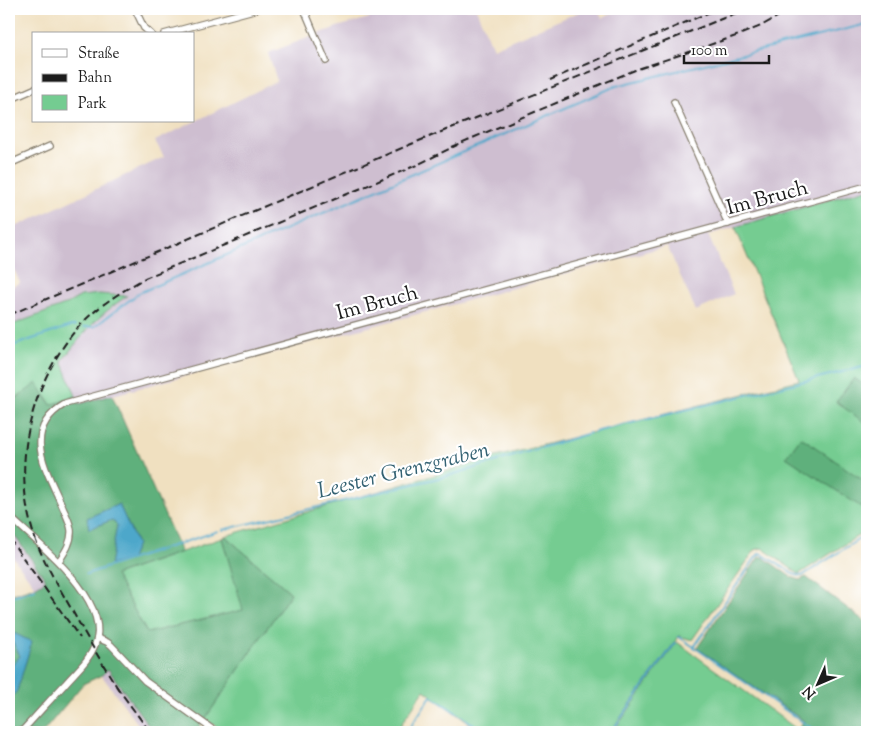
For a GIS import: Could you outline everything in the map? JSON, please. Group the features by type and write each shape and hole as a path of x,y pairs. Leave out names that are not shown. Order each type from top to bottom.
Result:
{"street":[{"path":"135,9 144,28 149,32"},
{"path":"171,32 257,9"},
{"path":"304,9 326,61"},
{"path":"9,100 32,90"},
{"path":"674,102 728,224"},
{"path":"9,164 50,146"},
{"name":"Im Bruch","path":"59,561 68,546 71,531 42,459 39,441 40,433 48,418 55,410 65,404 867,186"},
{"path":"9,516 59,561 81,588 97,622 97,638 91,653 82,666 21,732"},
{"path":"97,638 111,645 134,670 158,691 216,732"}],"shaded area":[{"path":"401,9 476,9 493,48 586,9 597,9 602,18 623,9 867,9 867,189 708,235 734,294 696,311 667,246 79,404 62,362 87,328 107,309 126,296 92,316 50,374 93,646 153,732 144,732 9,552 9,528 58,597 46,371 109,295 81,296 65,305 9,326 9,288 20,283 9,258 9,230 164,157 155,141 277,81 268,53 337,27"}],"green space":[{"path":"867,189 867,530 799,574 762,548 755,550 692,640 679,636 610,732 481,732 424,690 396,732 224,732 205,719 291,593 225,536 496,457 799,380 735,227"},
{"path":"99,294 127,296 107,311 92,326 62,361 76,396 51,405 46,396 22,393 9,404 9,326 65,305 81,296"},
{"path":"854,378 867,387 867,424 836,402"},
{"path":"37,383 51,405 76,396 79,404 112,395 181,552 115,575 147,633 243,610 222,538 225,536 291,593 196,732 153,732 108,669 102,675 83,684 43,732 9,732 9,595 35,587 46,580 9,528 9,404"},
{"path":"801,437 867,483 867,511 786,457"},
{"path":"222,538 244,610 147,633 115,575"},
{"path":"759,557 763,557 791,577 800,580 806,577 867,623 867,732 796,732 804,721 697,648"},
{"path":"677,642 798,730 796,732 613,732"}],"water":[{"path":"119,504 137,544 131,559 110,565 117,525 112,520 89,529 87,518"},
{"path":"9,633 16,634 32,642 17,691 9,700 9,669 20,656 13,643 9,641"}],"waterway":[{"path":"84,327 94,327 139,293 616,86 867,24"},
{"path":"9,347 75,326"},
{"name":"Leester Grenzgraben","path":"594,432 867,366"},
{"name":"Leester Grenzgraben","path":"222,530 451,475 590,433"},
{"name":"Leester Grenzgraben","path":"86,574 218,531"},
{"path":"679,637 694,647 760,553 796,575 802,576 867,534"},
{"name":"Leester Grenzgraben","path":"9,597 35,589"},
{"path":"611,732 675,643"},
{"path":"694,647 817,732"},
{"path":"407,732 431,696 485,732"}],"railway":[{"path":"550,80 717,9"},
{"path":"9,315 409,145 746,9"},
{"path":"451,147 635,70 739,35 761,26 791,9"},
{"path":"119,690 47,566 36,541 29,515 24,461 28,434 34,408 43,383 56,359 78,327 95,311 145,278 417,165 457,145"},
{"path":"9,538 80,638"},
{"path":"116,686 150,732"}]}
